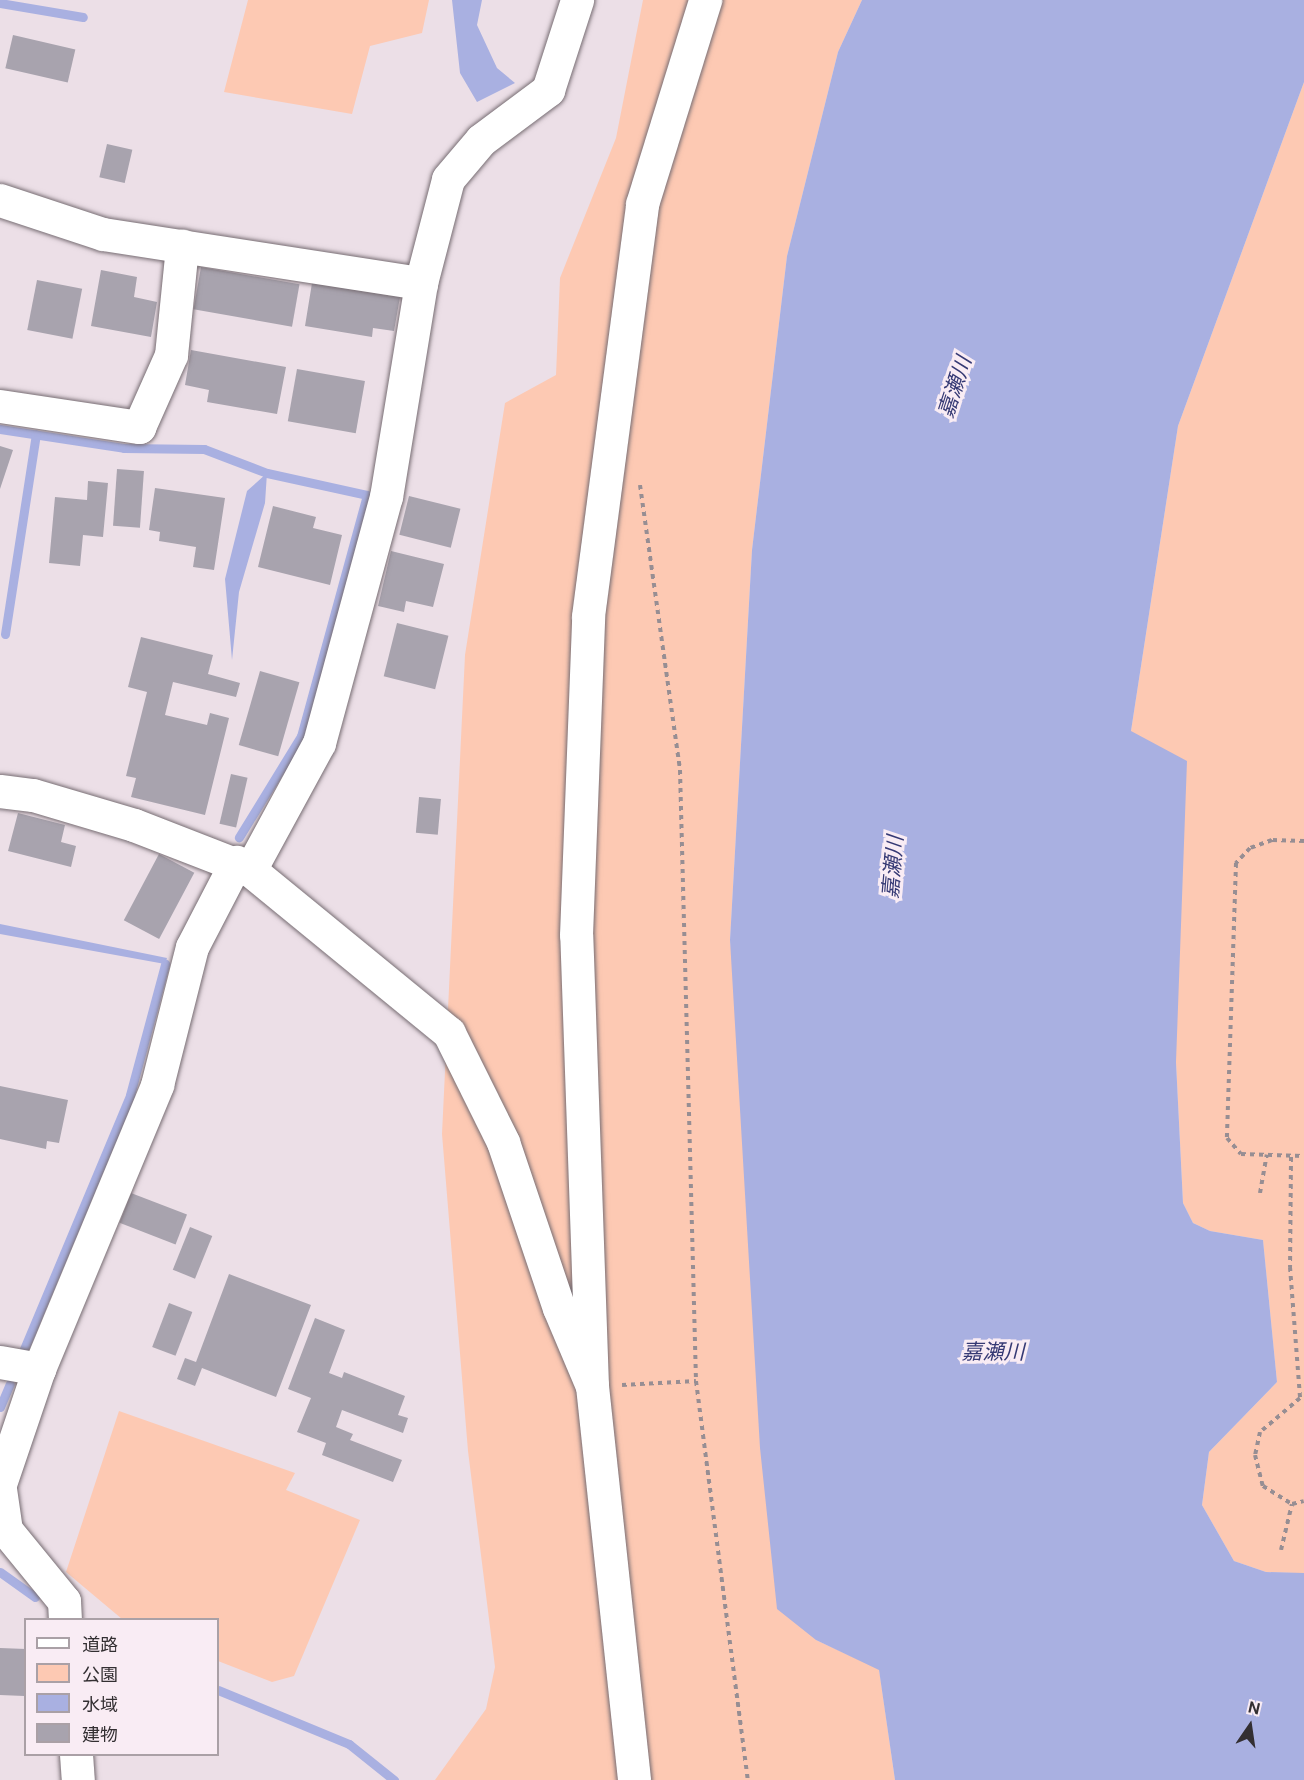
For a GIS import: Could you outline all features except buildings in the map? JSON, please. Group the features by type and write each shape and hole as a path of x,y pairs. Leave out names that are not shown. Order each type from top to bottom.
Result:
{"street":[{"path":"65,1618 64,1601 6,1530 0,1487 39,1369 157,1084 192,947 319,743 386,496 421,283 448,179 481,140 548,90 577,0"},
{"path":"634,1780 592,1386 576,935 588,616 642,204 705,0"},
{"path":"0,200 103,234 421,283"},
{"path":"0,406 139,427 171,355 182,246"},
{"path":"0,791 33,795 134,825 243,866 449,1033 503,1142 560,1308 592,1386"},
{"path":"0,1362 39,1369"},
{"path":"76,1756 78,1780"}],"path":[{"path":"639,482 680,770 696,1381 747,1780"},
{"path":"1304,841 1272,840 1250,848 1236,863 1227,1138 1241,1154 1304,1156"},
{"path":"1260,1193 1267,1155"},
{"path":"1291,1157 1290,1267 1300,1398 1260,1432 1255,1455 1263,1486 1292,1504 1304,1501"},
{"path":"592,1386 696,1381"},
{"path":"1281,1550 1292,1504"}],"green space":[{"path":"248,0 429,0 422,33 370,46 352,114 224,92"},
{"path":"643,0 862,0 838,52 787,256 752,550 730,940 816,1640 879,1669 895,1780 435,1780 486,1709 495,1667 468,1451 442,1134 465,655 505,403 556,375 560,278 616,138"},
{"path":"1304,82 1304,1573 1297,1573 1266,1572 1234,1561 1202,1505 1209,1452 1277,1382 1263,1240 1210,1231 1193,1223 1183,1203 1176,1062 1131,731 1178,426"},
{"path":"119,1411 295,1473 286,1490 360,1520 294,1676 272,1682 219,1661 219,1618 121,1618 66,1572"}],"water":[{"path":"452,0 482,0 477,25 497,68 515,83 477,102 460,73"},
{"name":"嘉瀬川","path":"862,0 1304,0 1304,82 1178,426 1131,731 1187,761 1176,1062 1183,1203 1193,1223 1210,1231 1263,1240 1277,1382 1209,1452 1202,1505 1234,1561 1266,1572 1304,1573 1304,1780 895,1780 879,1670 816,1640 777,1609 760,1448 730,940 752,550 787,256 838,52"},
{"path":"267,473 265,503 239,592 232,660 225,579 247,491"},
{"path":"0,924 167,958 165,964 0,934"}],"waterway":[{"path":"0,3 83,17"},
{"path":"0,429 124,448 204,449 267,473 367,495 301,736 239,837"},
{"path":"5,634 36,434"},
{"path":"24,1349 130,1095 165,964"},
{"path":"0,1407 10,1384"},
{"path":"0,1572 35,1597"},
{"path":"219,1690 349,1744 394,1780"}]}
